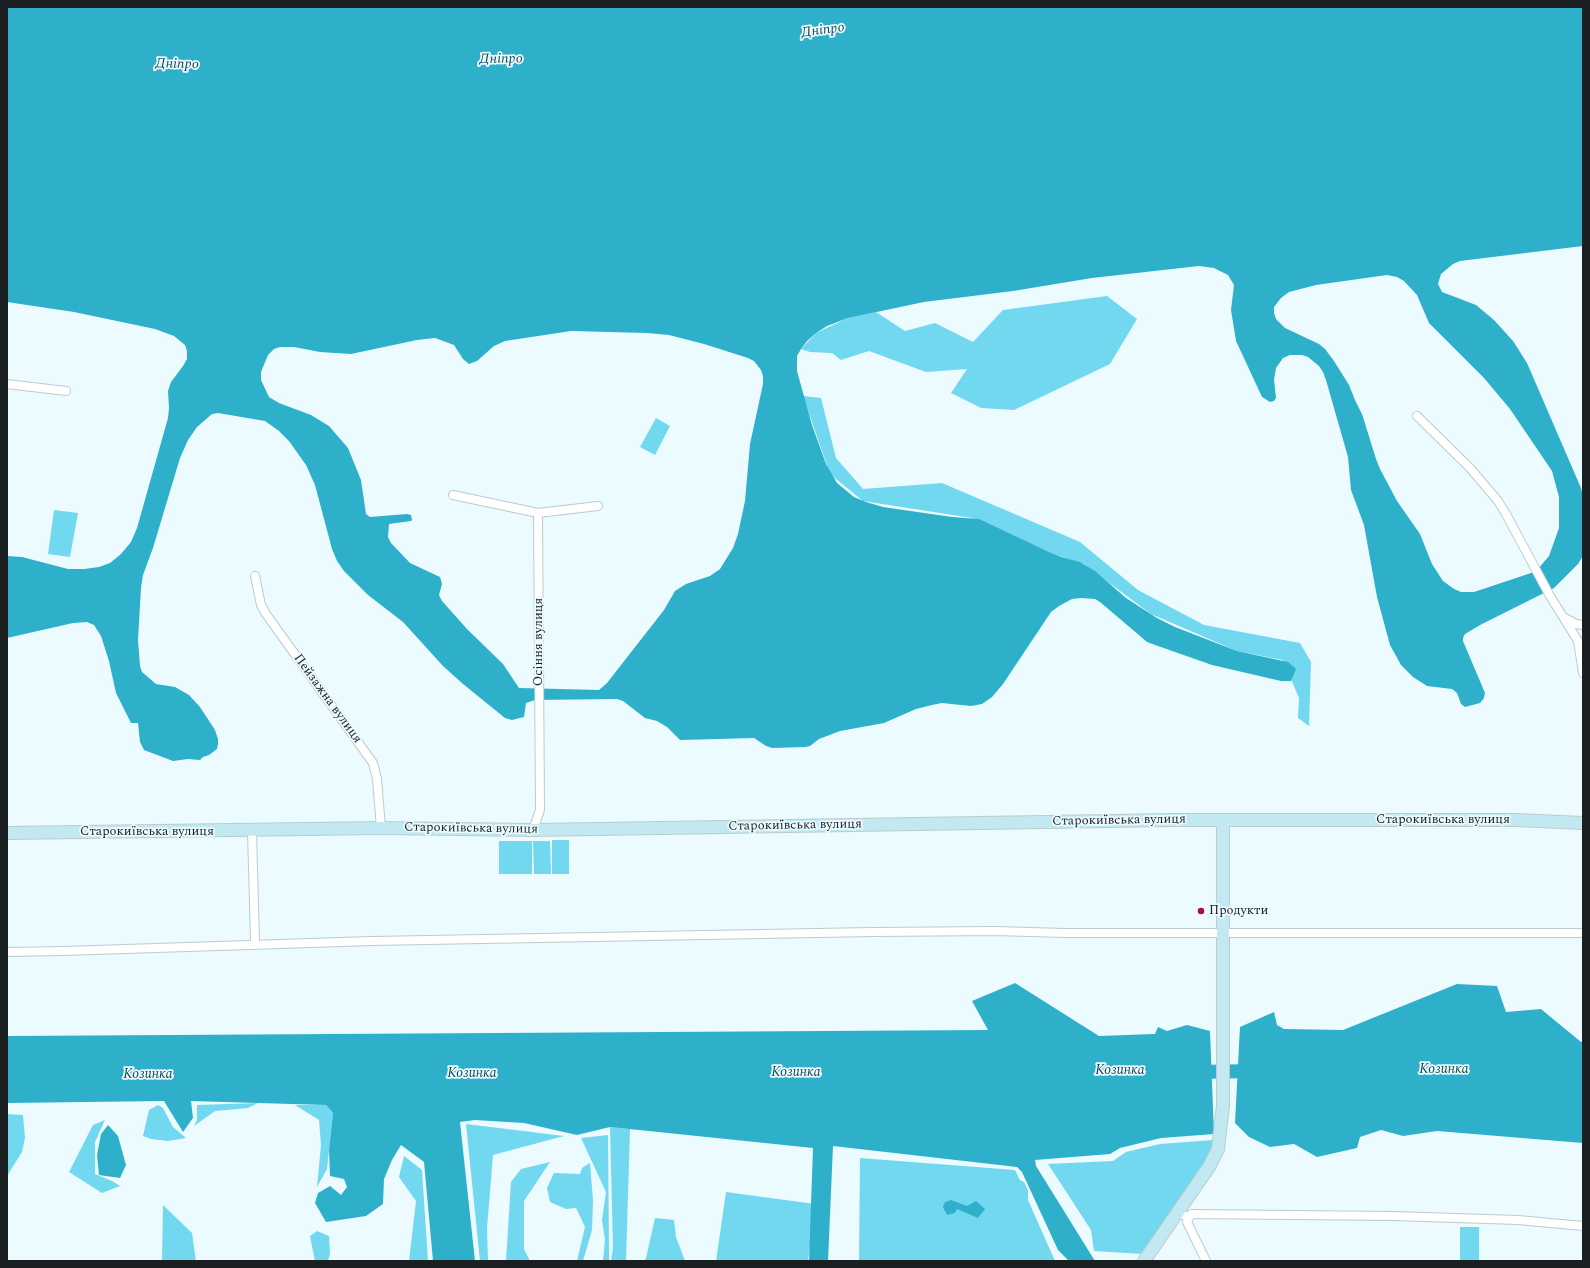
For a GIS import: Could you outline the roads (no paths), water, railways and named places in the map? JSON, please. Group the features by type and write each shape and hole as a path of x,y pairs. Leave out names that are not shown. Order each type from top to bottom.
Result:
{"street":[{"path":"7,384 66,391"},
{"path":"1417,416 1470,468 1490,491 1506,514 1550,596 1578,641 1582,669"},
{"path":"453,495 538,513 598,506"},
{"name":"Осіння вулиця","path":"533,830 540,810 538,513"},
{"name":"Пейзажна вулиця","path":"256,576 261,605 266,614 373,764 377,779 380,828"},
{"path":"1564,618 1576,624 1583,625"},
{"path":"1582,669 1580,652 1583,640"},
{"name":"Старокиївська вулиця","path":"7,833 252,831 380,828 533,830 1164,820 1515,820 1582,822"},
{"path":"1144,1261 1209,1167 1218,1149 1223,1105 1223,820"},
{"path":"252,831 255,941"},
{"path":"7,952 387,941 873,932 1583,933"},
{"path":"1178,1212 1189,1218"},
{"path":"1206,1261 1187,1222 1191,1214 1394,1216 1518,1220 1583,1226"}],"water":[{"name":"Дніпро","path":"7,7 1583,7 1583,246 1460,261 1453,264 1441,274 1438,284 1442,292 1476,305 1494,320 1513,341 1527,363 1581,488 1583,496 1583,556 1578,564 1554,588 1465,634 1463,641 1485,693 1484,698 1480,703 1465,707 1461,704 1457,693 1452,689 1427,686 1413,677 1401,665 1390,645 1377,597 1364,525 1351,490 1348,457 1323,372 1319,366 1308,357 1302,355 1290,355 1283,358 1276,368 1274,380 1276,398 1274,401 1270,402 1262,397 1236,341 1231,310 1234,285 1228,275 1214,268 1199,266 1092,278 1013,291 924,302 848,318 827,326 807,341 797,356 797,371 812,425 826,464 837,483 854,497 883,507 952,517 979,519 1049,552 1080,562 1095,571 1126,598 1157,618 1175,627 1237,651 1288,662 1296,669 1291,681 1281,681 1212,665 1147,642 1100,602 1095,599 1081,598 1072,599 1051,612 1003,684 992,697 982,704 971,706 942,703 932,705 916,709 884,723 840,731 819,739 810,746 772,748 754,738 680,740 667,727 657,721 645,718 623,701 617,699 535,700 526,703 524,717 512,720 505,718 463,684 443,666 403,622 368,595 344,571 337,561 332,549 315,485 306,465 289,441 279,431 265,421 218,413 212,414 197,427 188,440 180,458 153,548 143,575 141,588 138,640 140,666 142,672 156,684 175,687 189,695 200,707 215,730 218,739 217,749 200,760 188,759 173,761 144,750 140,742 138,723 131,723 116,693 109,661 101,636 94,625 87,622 73,623 7,638 7,556 22,557 68,569 84,569 99,567 110,563 121,554 131,542 137,528 168,418 168,391 171,382 187,359 185,345 174,336 155,329 74,312 7,302","holes":["1387,275 1397,277 1404,281 1417,295 1429,323 1484,378 1510,409 1552,471 1559,497 1559,528 1549,556 1538,569 1531,573 1474,592 1461,592 1443,581 1432,564 1420,534 1397,501 1380,469 1362,414 1349,385 1334,361 1319,344 1285,328 1276,319 1274,307 1281,298 1289,292 1316,285","571,331 669,335 704,344 754,361 761,370 763,384 750,444 745,501 738,534 733,548 720,569 710,576 686,584 675,591 664,610 607,683 599,690 519,688 503,664 467,629 442,601 439,595 442,584 440,577 410,563 391,543 388,537 389,524 411,521 411,515 370,517 366,514 361,480 348,448 329,426 311,415 279,403 269,397 261,380 261,372 268,355 274,349 280,347 294,347 320,352 351,354 417,340 435,338 454,345 463,359 469,364 477,361 494,346 505,341"]},
{"path":"1015,983 1099,1036 1155,1034 1158,1027 1167,1031 1187,1025 1210,1031 1214,1134 1161,1138 1120,1148 1110,1154 1035,1160 1036,1166 1095,1261 1069,1261 1058,1250 1022,1172 1017,1167 833,1146 828,1261 809,1261 813,1148 610,1127 577,1135 524,1123 475,1120 460,1122 475,1261 433,1261 424,1162 401,1145 392,1160 384,1179 383,1204 366,1216 326,1222 315,1203 318,1193 330,1186 341,1195 347,1187 344,1179 330,1176 329,1150 333,1113 326,1105 191,1101 193,1118 183,1132 164,1101 7,1103 7,1036 988,1030 972,1001"},
{"path":"1457,984 1497,986 1506,1012 1541,1009 1581,1042 1583,1042 1583,1143 1437,1131 1403,1136 1381,1130 1360,1137 1357,1148 1317,1157 1294,1144 1270,1147 1249,1137 1235,1123 1240,1027 1274,1012 1277,1025 1284,1029 1343,1030"},
{"path":"108,1125 118,1136 126,1165 120,1178 99,1175 97,1155 101,1134"},
{"path":"951,1200 967,1206 976,1201 985,1209 978,1218 957,1209 955,1213 947,1215 943,1207 945,1202"}],"waterway":[{"name":"Козинка","path":"1193,1072 1257,1071"}],"place":[{"name":"Продукти","path":"1201,911"}]}
